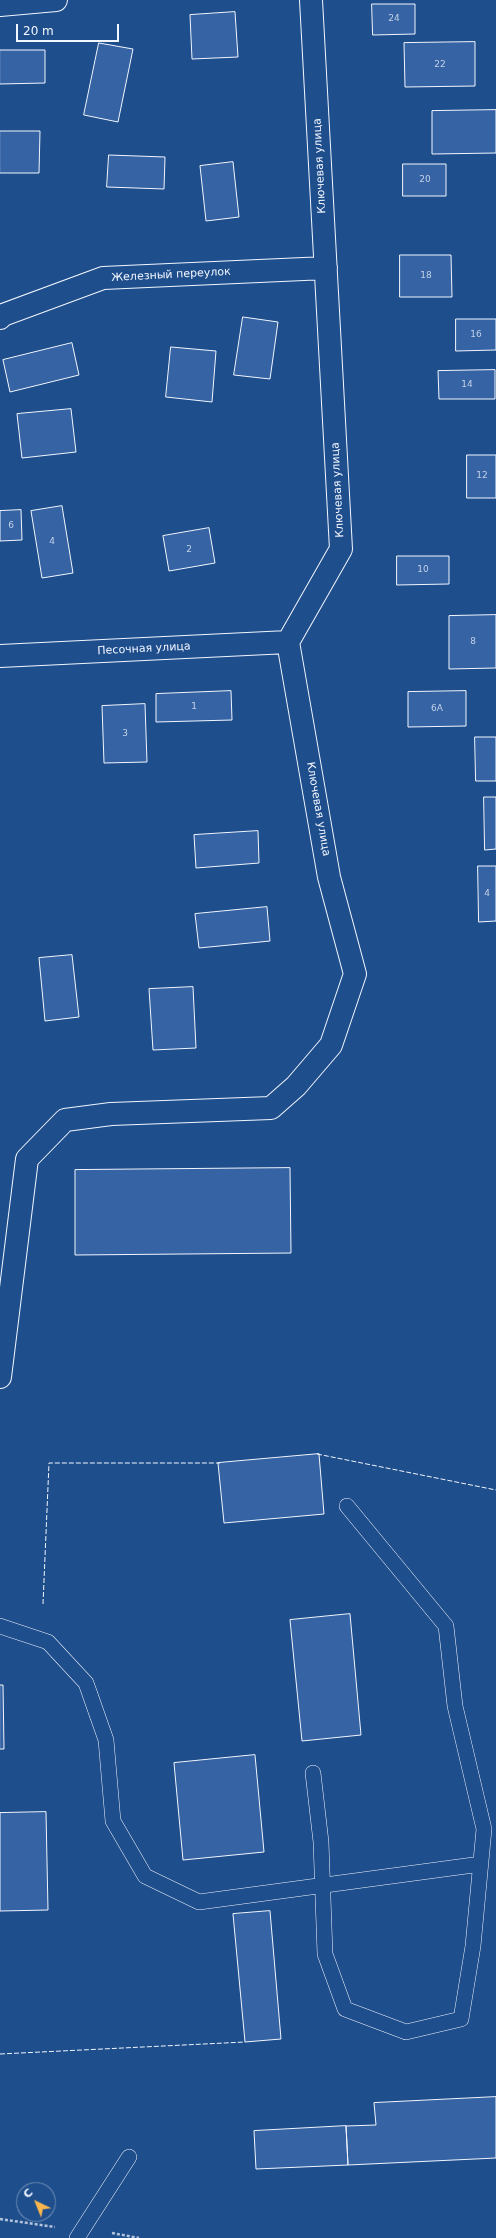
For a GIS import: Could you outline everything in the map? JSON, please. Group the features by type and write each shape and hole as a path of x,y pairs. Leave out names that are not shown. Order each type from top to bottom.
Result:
{"street":[{"path":"0,5 56,0"},
{"name":"Ключевая улица","path":"0,1377 27,1159 65,1120 111,1114 271,1108 296,1086 331,1045 355,974 329,877 288,642 341,550 312,0"},
{"name":"Железный переулок","path":"0,318 3,315 103,278 326,268"},
{"name":"Песочная улица","path":"0,656 288,642"}],"lane":[{"path":"313,1773 321,1842 326,1954 344,2009 406,2032 461,2019 473,1946 484,1829 455,1706 446,1626 347,1506"},
{"path":"0,1626 48,1642 86,1683 106,1740 113,1821 145,1876 199,1902 323,1884 481,1864"},
{"path":"77,2238 128,2157"}],"building":[{"path":"372,4 415,4 415,34 373,35"},
{"path":"235,12 238,57 192,59 190,15"},
{"path":"475,42 475,86 405,87 404,43"},
{"path":"99,43 133,49 118,122 84,115"},
{"path":"0,50 45,50 45,83 0,84"},
{"path":"496,110 496,153 432,154 432,111"},
{"path":"0,131 40,131 39,173 0,173"},
{"path":"109,155 165,157 164,189 107,187"},
{"path":"233,162 239,217 206,221 200,166"},
{"path":"403,164 446,164 446,196 403,196"},
{"path":"400,255 451,255 452,297 400,297"},
{"path":"243,317 278,322 270,379 234,375"},
{"path":"456,319 496,319 496,350 456,351"},
{"path":"72,343 79,375 10,392 3,360"},
{"path":"171,347 216,351 212,402 166,397"},
{"path":"495,370 495,399 439,399 438,371"},
{"path":"71,409 76,452 22,458 17,414"},
{"path":"467,455 496,455 496,498 467,498"},
{"path":"62,506 73,573 42,578 31,511"},
{"path":"21,510 22,540 0,541 0,511"},
{"path":"209,528 215,563 169,571 163,536"},
{"path":"397,556 449,556 449,584 397,585"},
{"path":"496,615 496,668 449,669 449,616"},
{"path":"231,691 232,720 156,722 156,694"},
{"path":"466,691 466,726 408,727 408,692"},
{"path":"145,704 147,762 104,763 102,706"},
{"path":"475,737 496,737 496,781 476,781"},
{"path":"484,797 496,797 496,849 485,850"},
{"path":"258,831 259,863 196,868 194,835"},
{"path":"478,866 496,866 496,921 479,922"},
{"path":"267,907 270,941 199,948 195,914"},
{"path":"72,955 79,1017 45,1021 39,958"},
{"path":"193,987 196,1048 153,1050 149,989"},
{"path":"290,1168 291,1253 75,1255 75,1170"},
{"path":"319,1454 324,1514 224,1523 218,1463"},
{"path":"350,1614 361,1735 302,1741 290,1620"},
{"path":"0,1685 3,1685 4,1749 0,1749"},
{"path":"255,1755 264,1852 183,1860 174,1763"},
{"path":"46,1812 48,1910 0,1911 0,1813"},
{"path":"270,1911 281,2039 245,2042 233,1914"},
{"path":"496,2097 496,2158 348,2165 346,2126 376,2125 374,2103"},
{"path":"346,2126 348,2165 256,2169 254,2131"}],"fence":[{"path":"317,1454 496,1490"},
{"path":"43,1604 49,1463 220,1463"},
{"path":"0,2054 245,2042"}]}
